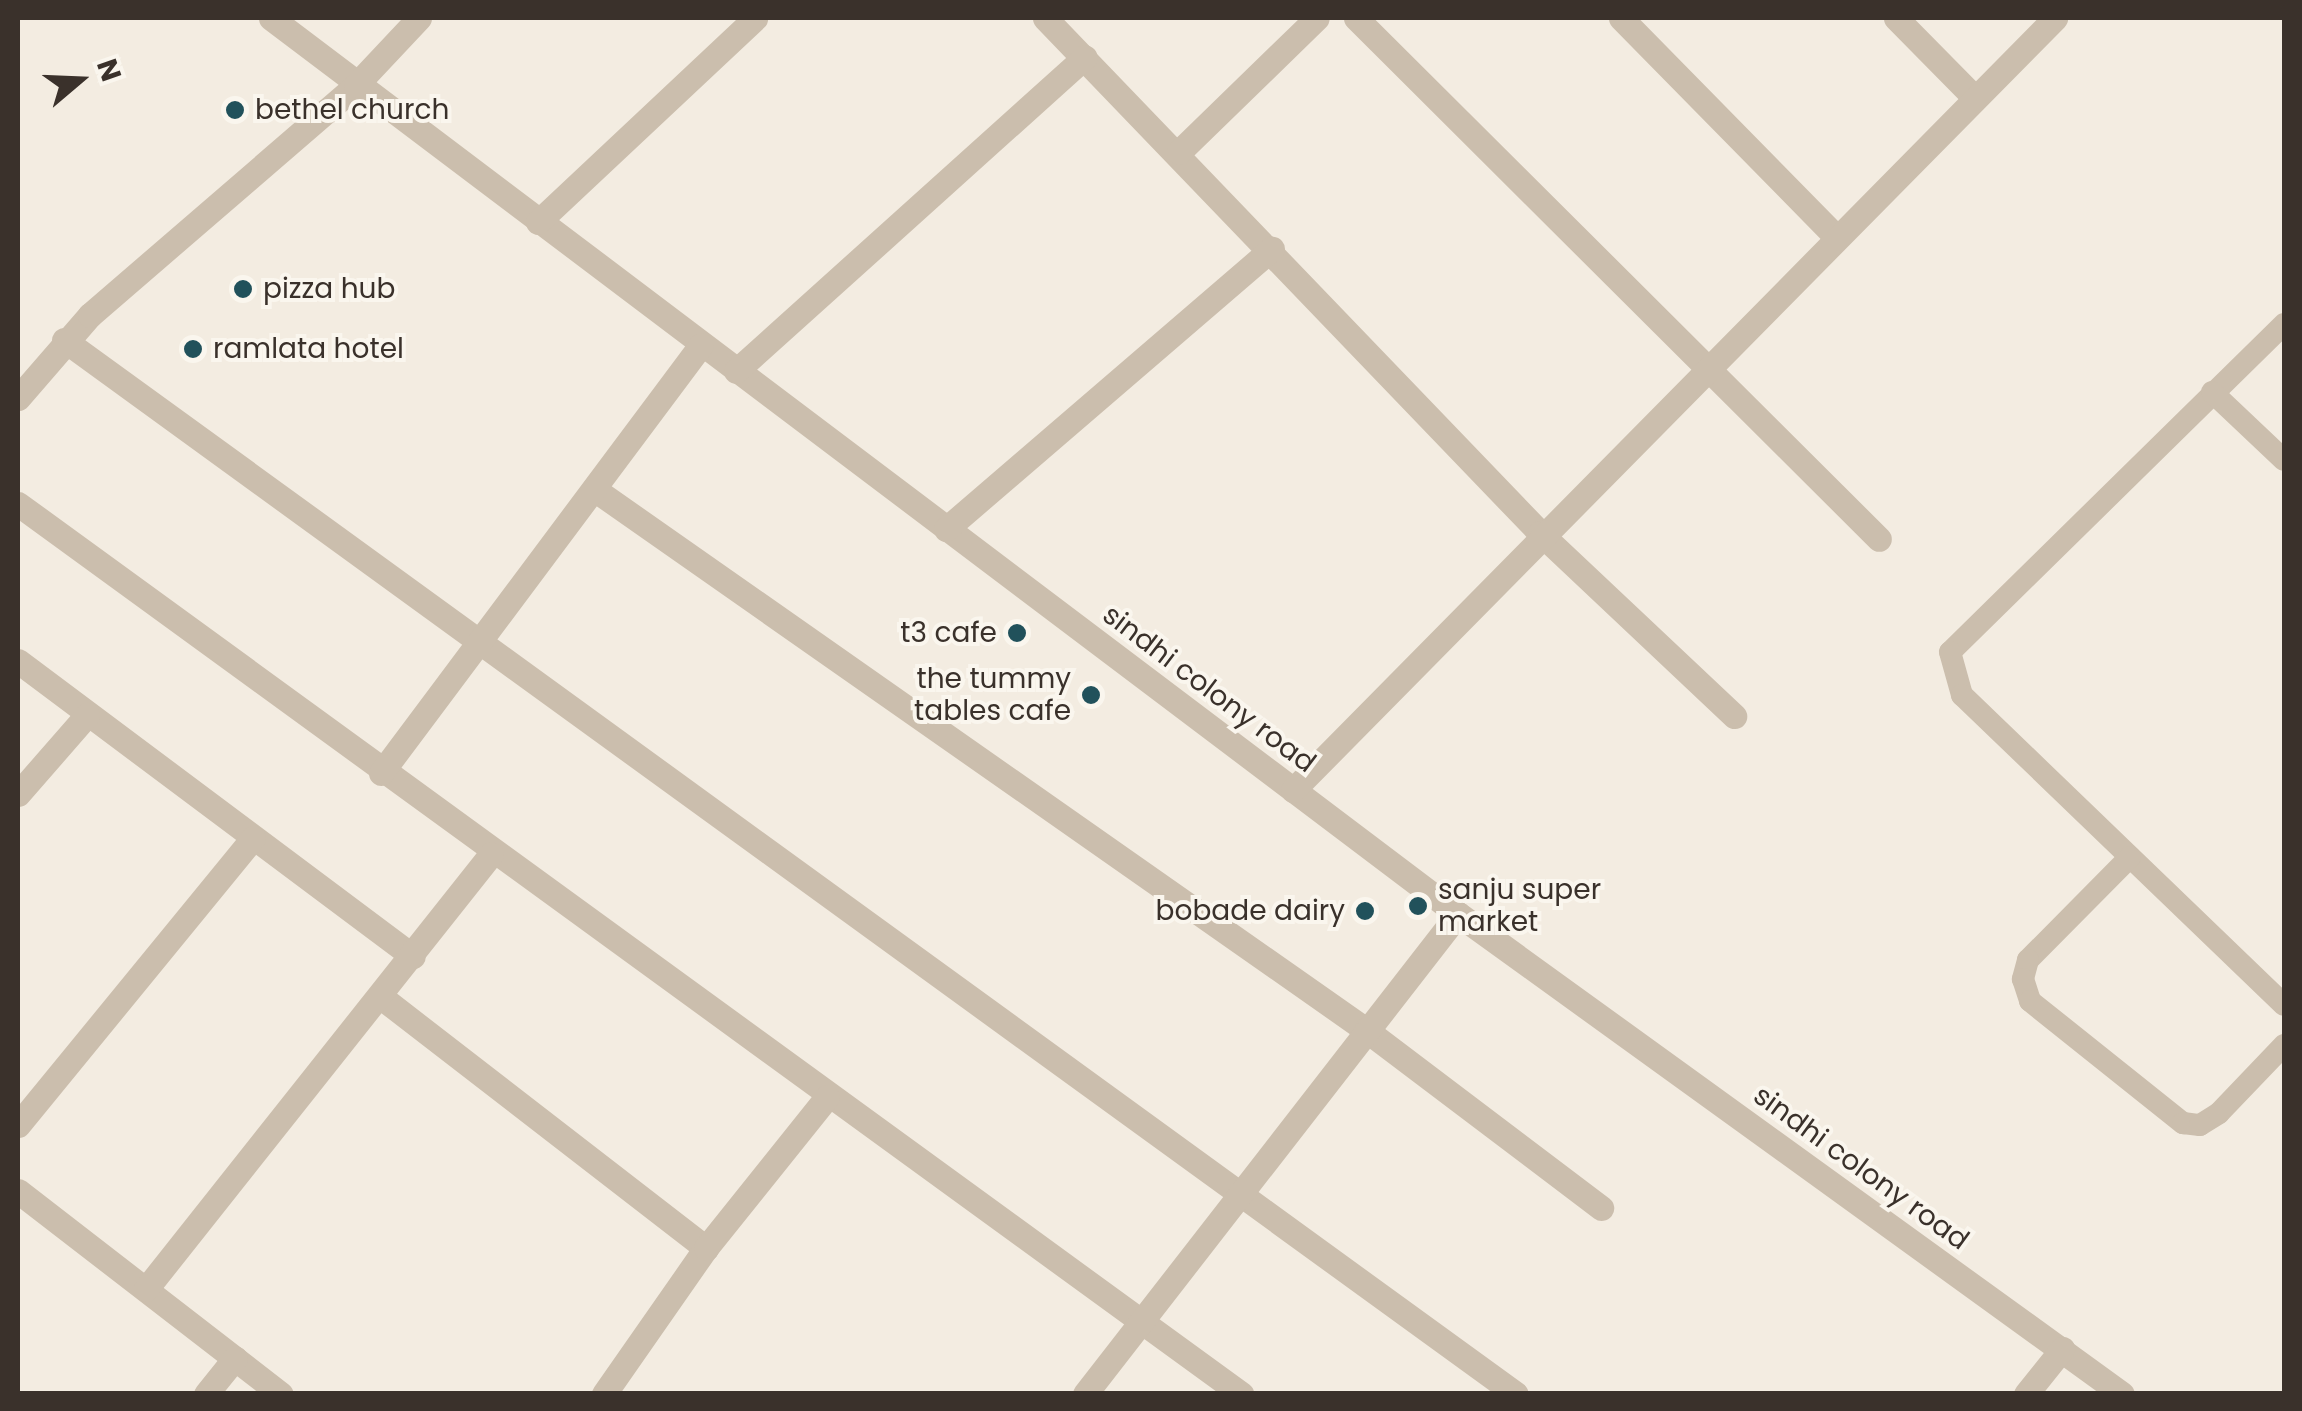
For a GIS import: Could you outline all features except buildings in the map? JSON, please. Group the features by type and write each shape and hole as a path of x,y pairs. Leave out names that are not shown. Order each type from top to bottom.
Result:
{"street":[{"name":"sindhi colony road","path":"271,18 1458,914 2122,1394"},
{"path":"18,398 64,340 356,85 419,18"},
{"path":"538,222 727,26 756,18"},
{"path":"1046,18 1540,533 1734,716"},
{"path":"1178,152 1316,18"},
{"path":"1356,18 1709,364 1879,539"},
{"path":"1620,18 1836,236"},
{"path":"1896,18 1975,98"},
{"path":"1293,790 1540,533 2055,18"},
{"path":"736,371 1084,57"},
{"path":"946,529 1272,250"},
{"path":"64,340 1516,1394"},
{"path":"380,772 701,345"},
{"path":"594,489 1366,1030 1601,1208"},
{"path":"18,504 491,854 1143,1319 1241,1394"},
{"path":"18,662 414,956"},
{"path":"18,794 87,715"},
{"path":"18,1125 253,838"},
{"path":"146,1289 382,998 491,854"},
{"path":"1085,1394 1236,1192 1458,914"},
{"path":"382,998 706,1248"},
{"path":"604,1394 706,1248 827,1097"},
{"path":"18,1191 281,1394"},
{"path":"2026,1394 2062,1349"},
{"path":"206,1394 235,1358"}],"lane":[{"path":"2284,324 1950,652 1962,695 2284,1005"},
{"path":"2212,392 2284,460"},
{"path":"2130,857 2028,960 2023,979 2030,1001 2183,1123 2200,1125 2219,1113 2284,1045"}],"place":[{"name":"bethel church","path":"235,110"},
{"name":"pizza hub","path":"243,289"},
{"name":"ramlata hotel","path":"193,349"},
{"name":"t3 cafe","path":"1017,633"},
{"name":"the tummy tables cafe","path":"1091,695"},
{"name":"sanju super market","path":"1418,906"},
{"name":"bobade dairy","path":"1365,911"}]}
